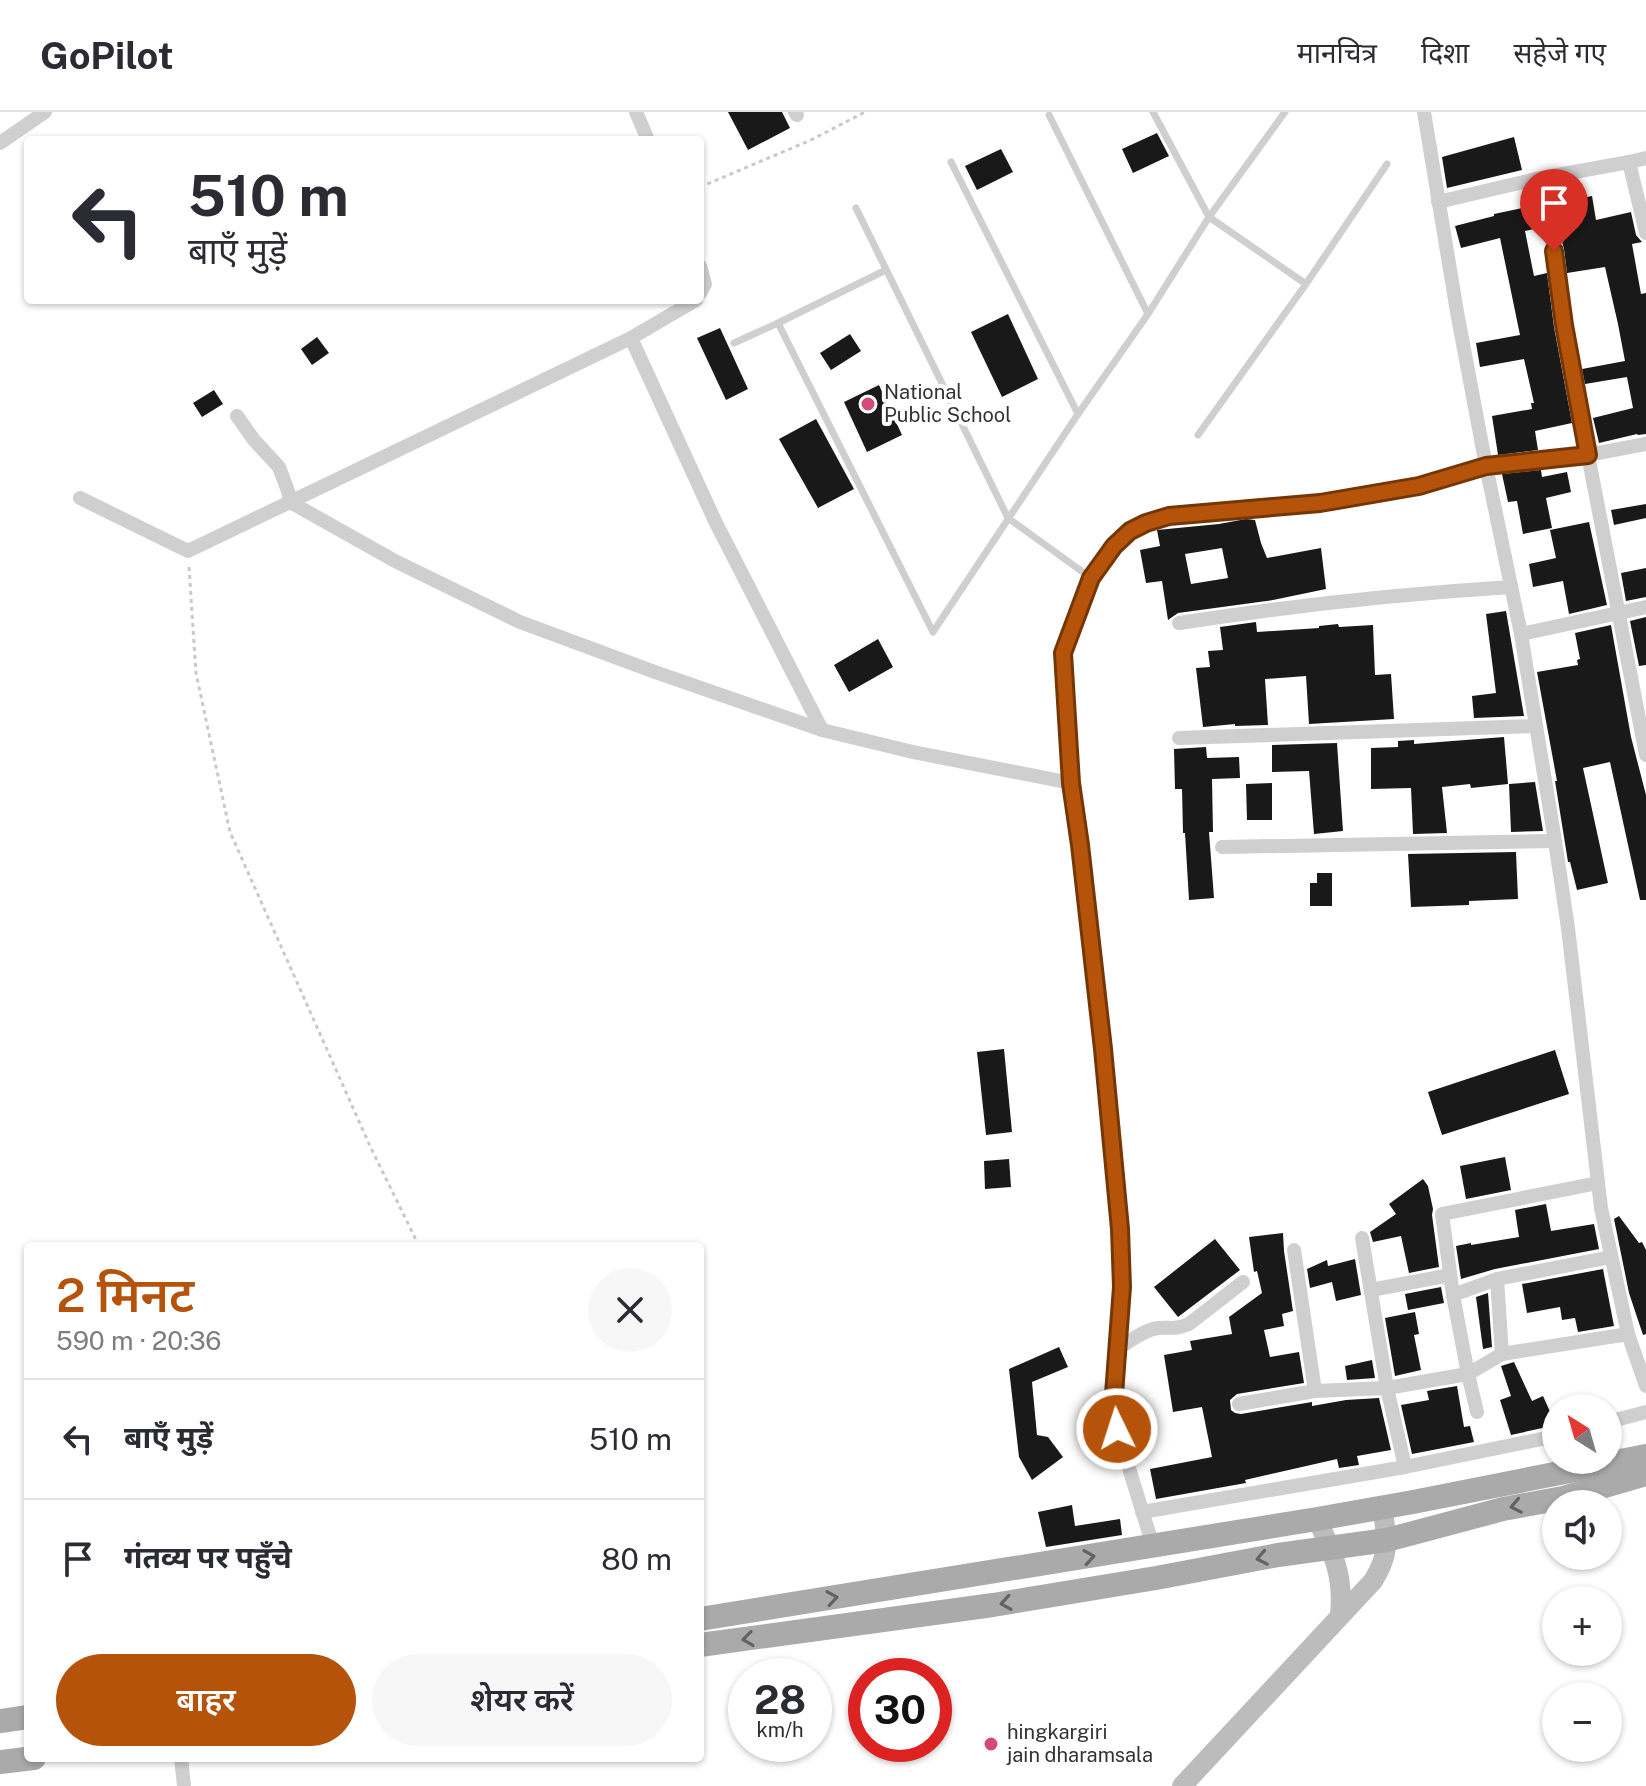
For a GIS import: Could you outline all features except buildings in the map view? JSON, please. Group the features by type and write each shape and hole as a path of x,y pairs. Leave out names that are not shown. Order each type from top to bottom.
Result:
{"main road":[{"path":"704,1618 1317,1519 1646,1457"},
{"path":"704,1644 993,1605 1278,1555 1387,1540 1503,1509 1563,1498 1646,1474"},
{"path":"1182,1786 1373,1581 1385,1560 1387,1540 1382,1506"},
{"path":"1317,1519 1340,1579 1340,1615"},
{"path":"0,1721 24,1718"},
{"path":"0,1762 24,1759"}],"street":[{"path":"0,143 45,112"},
{"path":"636,112 646,136"},
{"path":"1424,112 1486,466 1521,634 1555,841 1601,1208 1628,1334 1646,1386"},
{"path":"1438,202 1646,158"},
{"path":"1629,162 1646,233"},
{"path":"1536,179 1554,251 1564,325 1646,755"},
{"path":"80,498 188,551 631,338 689,304"},
{"path":"631,338 715,521 822,730"},
{"path":"237,416 279,467 290,502"},
{"path":"1486,466 1588,455 1646,444"},
{"path":"290,502 395,561 520,622 775,715 913,752 1071,783 1120,1229 1122,1287 1114,1394 1117,1429 1153,1546"},
{"path":"1179,623 1336,601 1511,587"},
{"path":"1521,634 1646,607"},
{"path":"1179,738 1536,726"},
{"path":"1222,847 1555,841"},
{"path":"1477,1412 1453,1295 1442,1214 1598,1183"},
{"path":"1362,1238 1387,1388 1405,1467"},
{"path":"1294,1250 1315,1391"},
{"path":"1453,1295 1497,1279 1611,1257"},
{"path":"1371,1290 1450,1275"},
{"path":"1497,1279 1502,1354"},
{"path":"1117,1349 1157,1328 1179,1328 1189,1324 1243,1282"},
{"path":"1239,1404 1315,1391 1387,1388 1468,1374 1502,1354 1628,1334"},
{"path":"1622,1418 1646,1412"},
{"path":"1142,1512 1405,1467 1542,1439"},
{"path":"181,1762 184,1786"}],"lane":[{"path":"1153,112 1209,217 1306,284"},
{"path":"778,323 933,632 1148,314 1209,217 1285,112"},
{"path":"1049,115 1148,314"},
{"path":"951,162 1078,414"},
{"path":"1198,435 1387,164"},
{"path":"856,208 1008,518 1091,578"},
{"path":"734,343 886,270"},
{"path":"1071,783 1063,653 1091,578 1114,546 1130,531 1169,516 1320,503 1419,486 1486,466"}],"path":[{"path":"704,185 811,140 865,112"},
{"path":"188,551 196,673 230,832 370,1146 417,1242"}],"place":[{"name":"National Public School","path":"868,404"},
{"name":"hingkargiri jain dharamsala","path":"991,1744"}],"route":[{"path":"1117,1429 1114,1394 1122,1287 1120,1229 1103,1049 1071,783 1063,653 1091,578 1114,546 1130,531 1146,523 1169,516 1320,503 1419,486 1486,466 1588,455 1554,251"}]}
